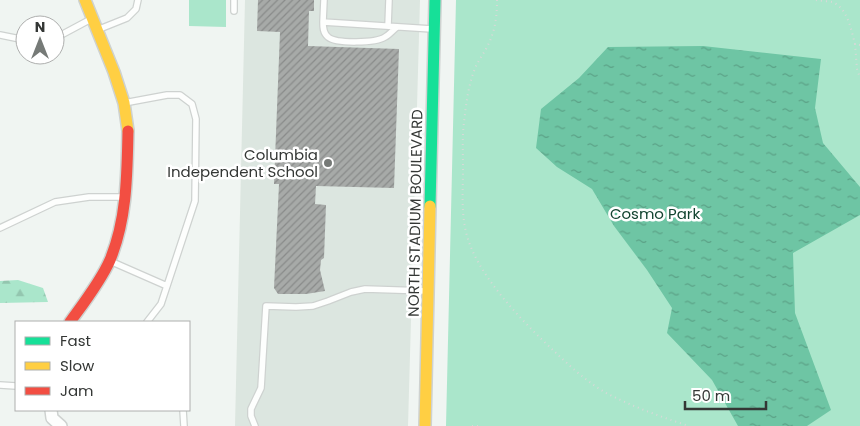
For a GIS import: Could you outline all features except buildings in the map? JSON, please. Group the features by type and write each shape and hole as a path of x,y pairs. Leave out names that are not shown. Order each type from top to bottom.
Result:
{"main road":[{"path":"71,321 92,292 110,261 121,225 126,197 128,126 124,103 85,0"},
{"name":"NORTH STADIUM BOULEVARD","path":"425,426 435,0"}],"street":[{"path":"51,411 52,418 61,426"}],"lane":[{"path":"97,30 127,18 136,9 138,0"},
{"path":"234,0 234,11"},
{"path":"324,0 323,22 328,38 337,41 372,41 385,37 397,27"},
{"path":"388,26 389,0"},
{"path":"65,33 92,18"},
{"path":"323,22 434,29"},
{"path":"0,35 15,38"},
{"path":"124,103 168,94 180,95 192,104 196,119 195,201 161,304 148,321"},
{"path":"0,228 55,202 89,197 126,197"},
{"path":"110,261 168,286"},
{"path":"255,426 251,416 251,409 261,388 266,306 313,306 364,289 429,291"},
{"path":"0,385 15,386"},
{"path":"183,411 184,426"}],"path":[{"path":"497,0 497,16 494,31 475,69 464,123 463,201 466,231 473,251 482,269 508,304 536,334 577,372 607,393 645,411 689,426"},
{"path":"816,0 831,2 839,6 844,13 850,25 855,44 857,69 860,78"},
{"path":"855,44 860,45"},
{"path":"472,426 481,426"}],"shaded area":[{"name":"Columbia Independent School","path":"245,0 420,0 408,426 235,426"}],"green space":[{"path":"189,0 226,0 226,27 189,26"},
{"name":"Cosmo Park","path":"456,0 860,0 860,426 446,426"},
{"path":"18,280 43,288 48,302 0,303 0,281"}],"water":[{"path":"703,46 821,59 815,108 823,143 860,187 860,215 793,253 795,313 831,410 807,426 738,426 712,380 667,333 672,308 647,270 614,226 592,189 557,167 536,148 541,109 579,78 608,47"}],"traffic: fast":[{"path":"430,206 435,0"}],"traffic: slow":[{"path":"85,0 114,72 124,103 128,131"},
{"path":"425,426 430,206"}],"traffic: jam":[{"path":"71,321 102,276 116,244 125,197 128,131"}],"place":[{"name":"Columbia Independent School","path":"328,163"}]}
